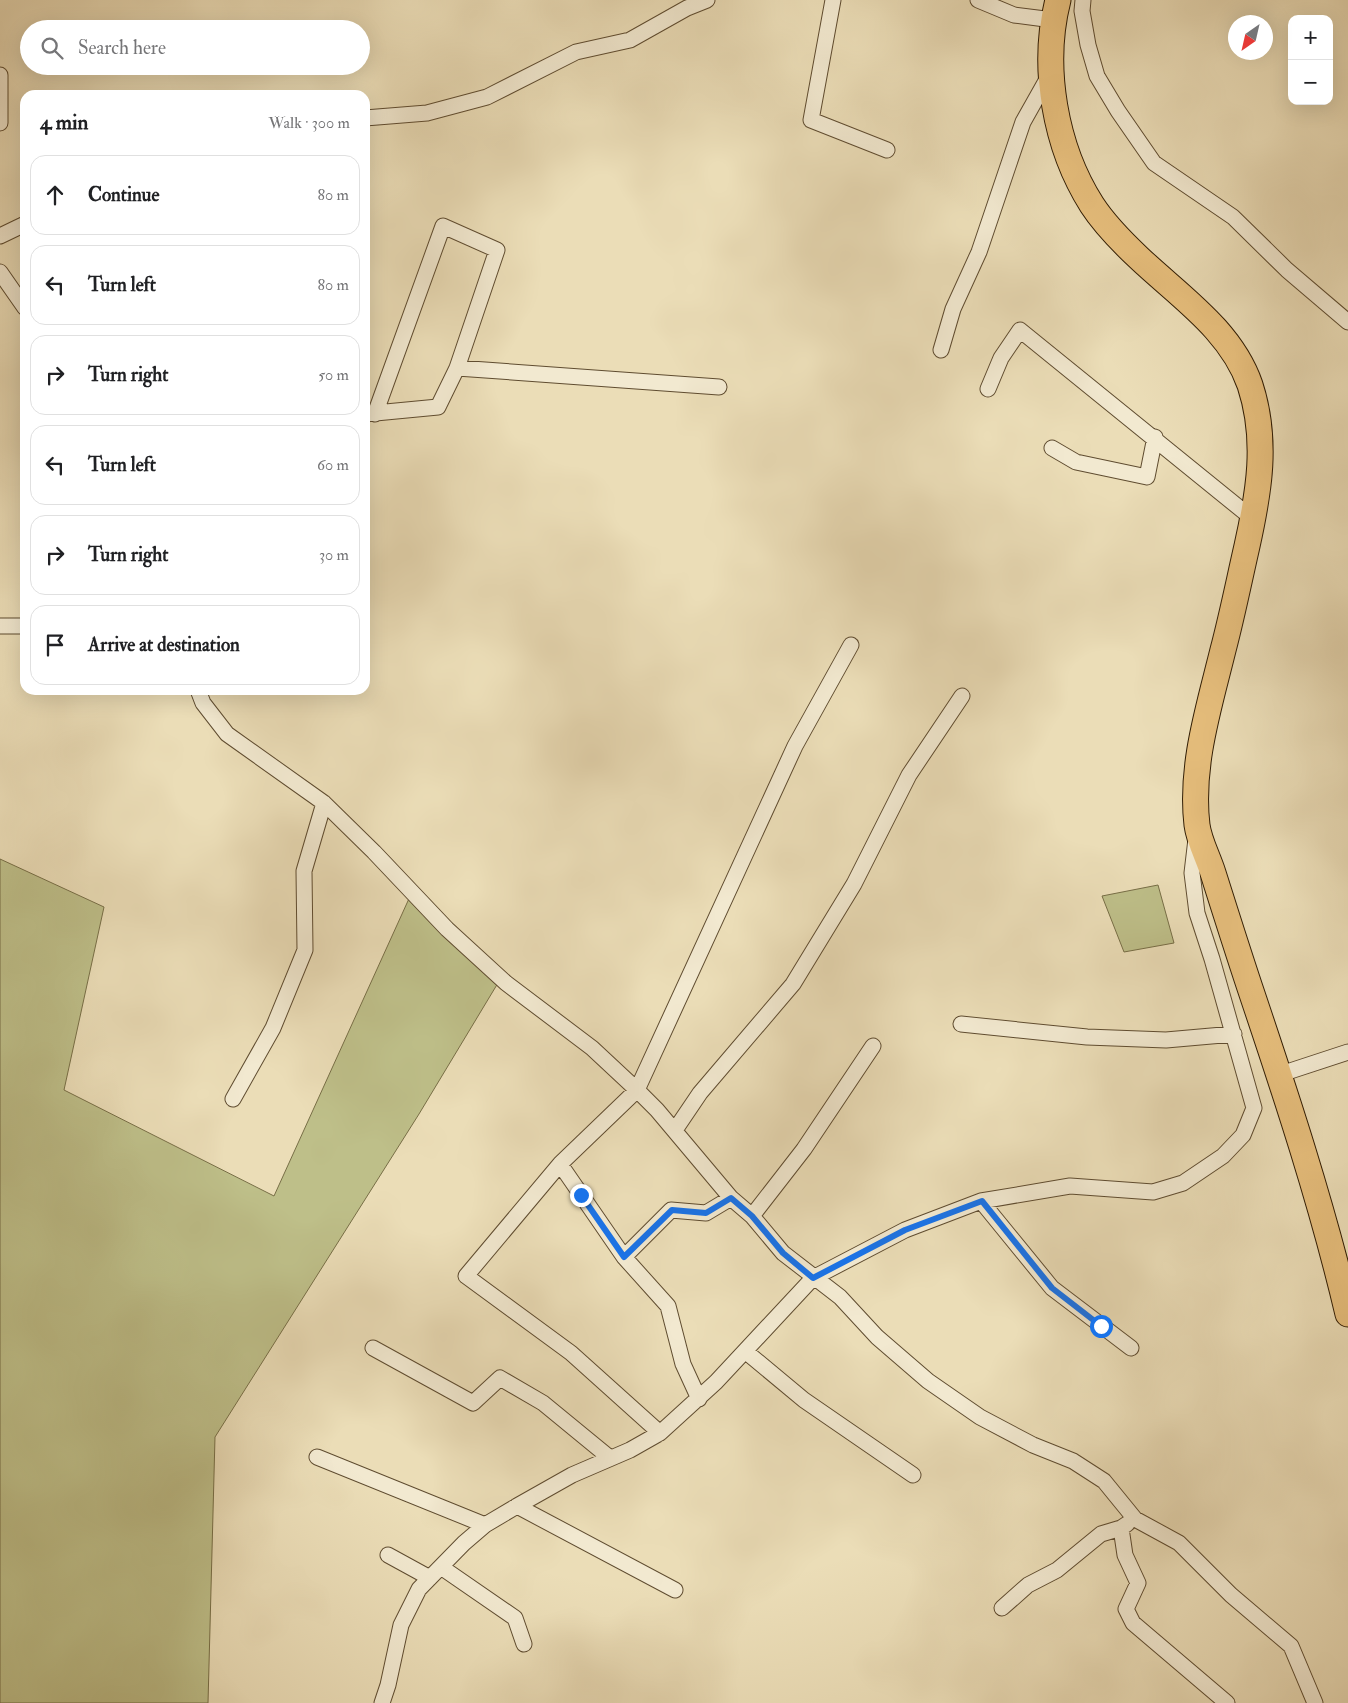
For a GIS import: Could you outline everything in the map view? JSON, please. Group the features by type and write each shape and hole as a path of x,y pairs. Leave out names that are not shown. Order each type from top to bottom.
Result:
{"highway":[{"path":"1055,10 1052,70 1062,142 1090,202 1103,220 1136,256 1215,328 1236,358 1249,384 1258,420 1262,452 1260,480 1253,519 1206,718 1197,769 1197,828 1278,1075 1325,1226 1348,1310"}],"street":[{"path":"370,118 427,113 486,96 576,52 630,40 687,8 707,0"},
{"path":"833,0 811,120 887,150"},
{"path":"978,0 1014,15 1055,10"},
{"path":"1084,0 1083,19 1097,76 1118,111 1154,163 1233,217 1287,270 1348,322"},
{"path":"941,350 953,309 979,252 1023,122 1052,70"},
{"path":"0,75 0,123"},
{"path":"0,236 20,226"},
{"path":"443,226 497,250 457,368 438,407 370,414 443,226"},
{"path":"0,272 20,301"},
{"path":"988,389 1001,358 1020,330 1155,437 1253,519"},
{"path":"457,368 718,387"},
{"path":"1052,448 1076,462 1147,477 1155,437"},
{"path":"0,626 20,626"},
{"path":"660,1433 571,1353 466,1276 560,1164 637,1090 795,746 851,646"},
{"path":"200,695 203,703 227,734 324,803 474,954 506,983 592,1048 637,1090 675,1130 731,1198 752,1216 783,1253 840,1297 877,1337 928,1381 980,1417 1033,1445 1073,1461 1104,1481 1135,1518 1179,1543 1231,1595 1291,1646 1315,1703"},
{"path":"675,1130 700,1094 793,984 854,884 909,775 962,696"},
{"path":"233,1100 273,1028 305,950 304,871 324,803"},
{"path":"382,1703 388,1686 401,1625 419,1589 441,1566 485,1525 572,1476 660,1433 699,1399 813,1278 905,1230 982,1201 1019,1193 1070,1186 1153,1192 1183,1183 1223,1156 1243,1135 1254,1108 1234,1034 1197,913 1192,873 1197,828"},
{"path":"961,1024 1087,1037 1166,1040 1234,1034"},
{"path":"752,1216 804,1149 874,1046"},
{"path":"1278,1075 1348,1052"},
{"path":"560,1164 624,1257 668,1306 683,1364 699,1399"},
{"path":"624,1257 672,1210 706,1213 731,1198"},
{"path":"982,1201 1052,1288 1131,1348"},
{"path":"373,1348 473,1404 500,1378 542,1403 610,1458"},
{"path":"745,1350 804,1400 913,1475"},
{"path":"317,1457 485,1525"},
{"path":"517,1506 675,1590"},
{"path":"1002,1608 1028,1585 1057,1570 1101,1534 1121,1528 1135,1518"},
{"path":"1121,1528 1125,1555 1138,1583 1126,1609 1133,1623 1228,1703"},
{"path":"388,1555 430,1578"},
{"path":"441,1566 516,1618 524,1644"}],"green space":[{"path":"0,859 104,907 64,1090 274,1196 412,892 501,978 419,1114 215,1437 208,1703 0,1703"},
{"path":"1158,885 1174,943 1124,952 1102,896"}],"route":[{"path":"581,1195 624,1257 672,1210 706,1213 731,1198 752,1216 783,1253 813,1278 905,1230 982,1201 1052,1288 1101,1326"}]}
